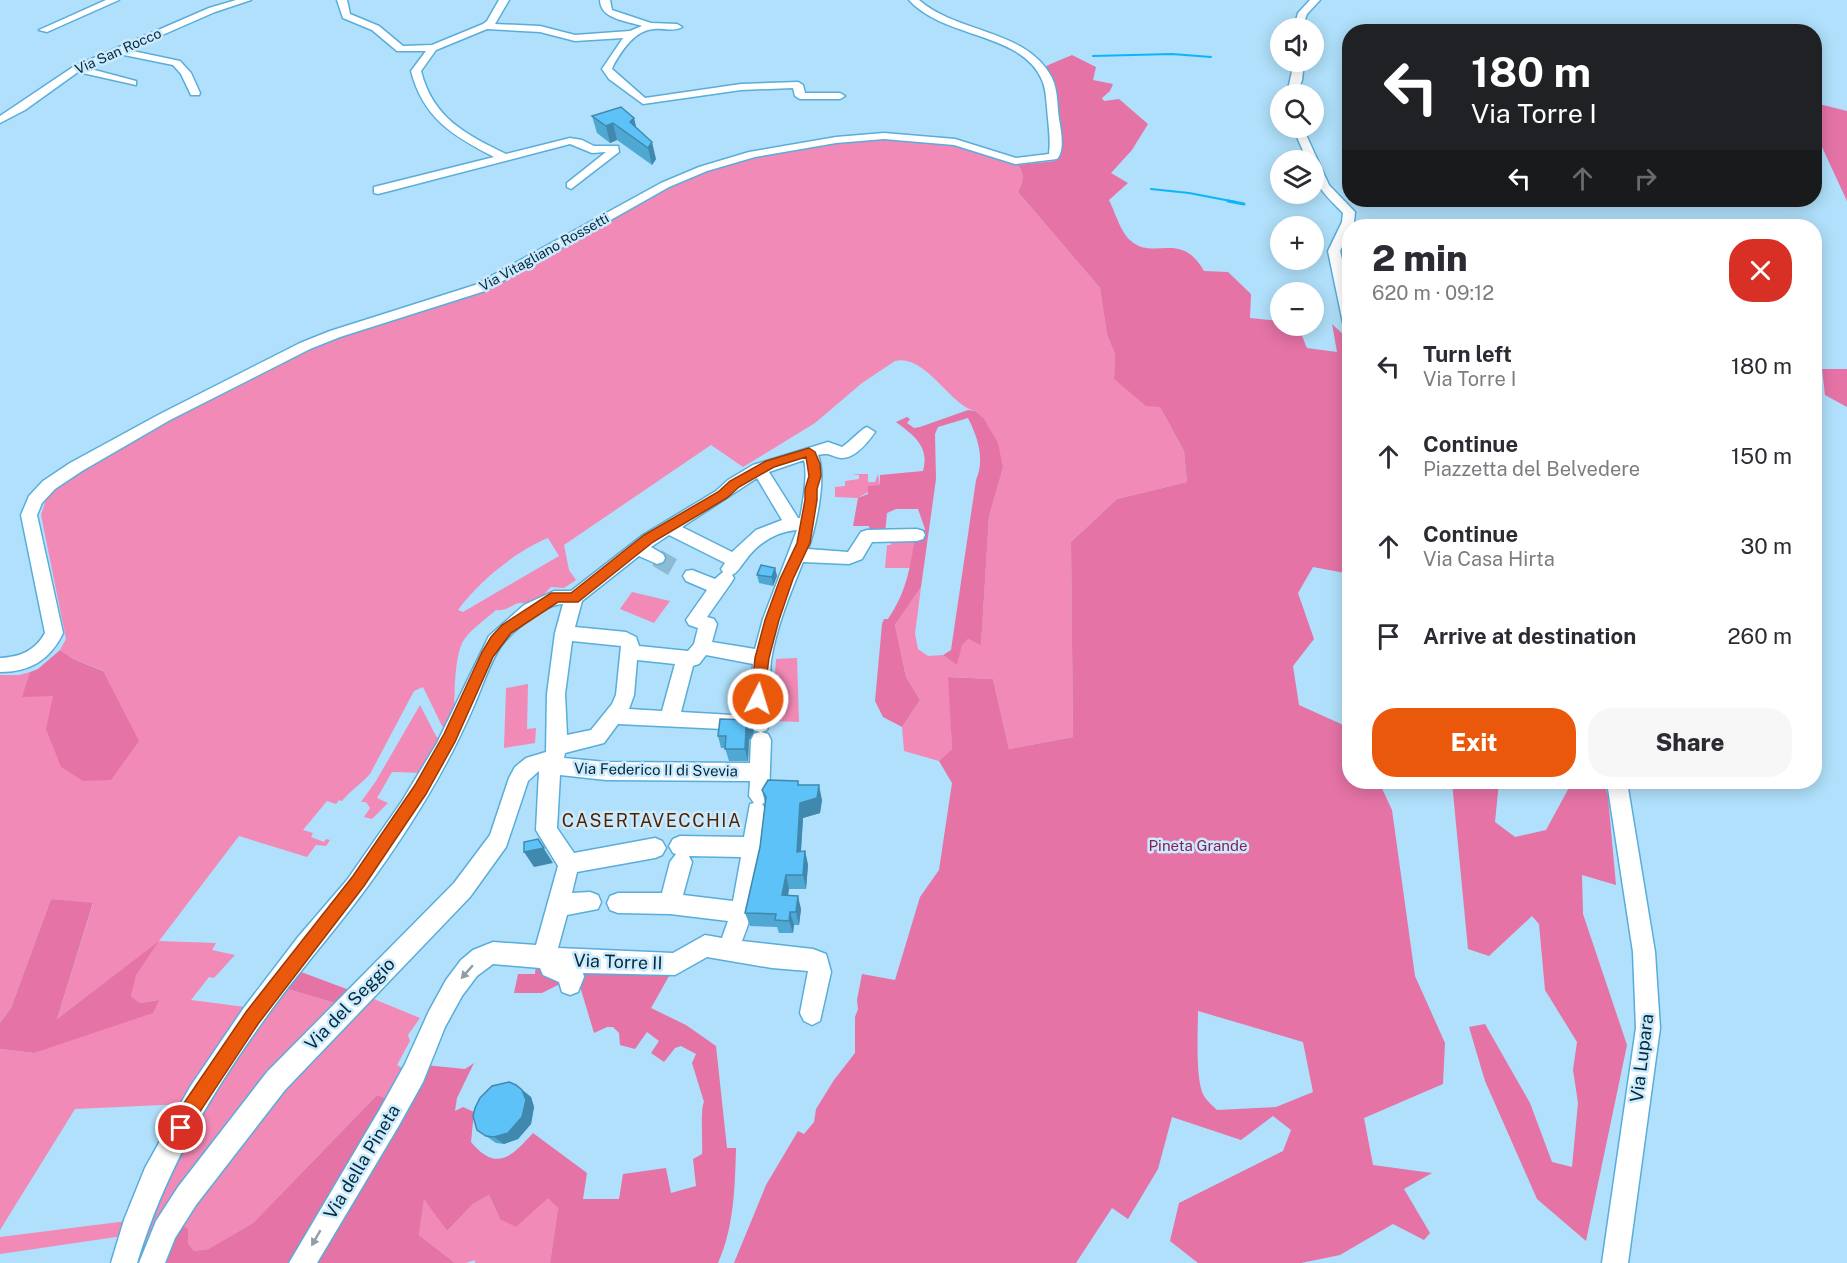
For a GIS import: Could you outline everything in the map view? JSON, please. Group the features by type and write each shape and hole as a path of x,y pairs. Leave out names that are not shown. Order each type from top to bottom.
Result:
{"street":[{"path":"45,30 114,0"},
{"path":"208,0 227,5"},
{"name":"Via San Rocco","path":"0,120 27,106 59,79 77,69 227,5 246,0"},
{"path":"342,0 346,16 374,26 394,40 400,49 433,48 486,26 491,23 504,0"},
{"path":"605,0 605,6 609,12 650,27 678,27"},
{"name":"Via Vitagliano Rossetti","path":"0,665 19,664 33,659 50,643 54,633 29,515 35,500 49,485 76,467 165,417 305,346 358,325 461,296 480,288 682,177 753,154 836,140 884,136 955,142 1016,161 1047,159 1055,155 1049,86 1041,69 1017,49 944,21 930,14 914,0"},
{"path":"1301,18 1303,13 1316,0"},
{"path":"486,26 540,29 575,38 633,34 650,27"},
{"path":"633,34 608,61 607,69 643,101 741,87 798,85 800,96 840,96"},
{"path":"433,48 418,65 416,71 418,84 441,122 506,158"},
{"path":"116,51 176,63 186,73 195,93"},
{"path":"77,69 132,83"},
{"path":"378,190 570,141 578,142 592,150 614,148 613,152 571,185"},
{"path":"1324,186 1342,205"},
{"path":"1342,234 1334,251 1342,287"},
{"path":"570,984 573,977 551,967 549,959 569,864 546,830 554,757 555,694 564,633 572,606 590,586 638,547 759,469 830,447 843,453 860,442 867,432"},
{"path":"799,524 815,476 814,464 809,452"},
{"path":"728,949 742,912 749,883 760,772 758,699 762,658 772,620 787,579 804,543 799,524 759,469"},
{"path":"669,720 694,652 708,624 694,620 745,548 766,532 799,524"},
{"path":"669,528 698,542 727,574"},
{"path":"798,555 849,558 856,555 867,536 916,535"},
{"path":"638,547 657,558"},
{"path":"693,576 727,574"},
{"path":"124,1263 142,1203 191,1110 252,1018 359,881 421,790 450,738 495,641 506,629 555,597 572,606"},
{"path":"554,757 597,737 614,716 625,695 630,642 626,639 564,633"},
{"path":"628,652 694,652 762,658"},
{"path":"614,716 760,728"},
{"name":"Via Federico II di Svevia","path":"554,757 606,771 760,772"},
{"name":"Via del Seggio","path":"152,1263 165,1230 187,1196 276,1081 462,890 499,840 524,769 531,764 554,757"},
{"name":"Via Lupara","path":"1616,1263 1626,1173 1648,1028 1644,952 1618,789"},
{"path":"569,864 655,848"},
{"path":"670,904 682,851 753,848"},
{"path":"559,905 590,902"},
{"path":"618,903 670,904 742,912"},
{"name":"Via Torre II","path":"420,1061 437,1019 450,996 475,963 493,953 549,959 675,964 705,946 818,962 820,972 812,1014"},
{"name":"Via della Pineta","path":"302,1263 389,1118 420,1061"}],"shaded area":[{"path":"882,139 947,143 1018,165 1022,178 1018,192 1100,288 1107,335 1115,354 1114,379 1160,407 1184,451 1187,482 1117,499 1071,542 1073,737 1009,749 993,679 949,677 952,749 939,761 904,751 902,727 920,700 906,677 895,625 921,587 915,634 918,649 928,656 943,655 956,664 962,644 968,639 981,644 989,516 1003,468 975,411 956,400 927,372 906,361 895,361 862,383 815,423 743,467 711,445 564,545 569,570 576,580 564,588 551,587 533,606 527,603 517,603 506,609 496,610 469,634 462,643 457,662 454,723 445,732 423,687 414,691 370,774 342,801 339,800 336,804 327,801 303,830 313,833 311,837 324,842 326,839 330,840 326,846 316,845 307,857 239,836 159,941 216,943 212,950 235,955 214,978 209,977 191,1000 253,1008 185,1104 75,1109 0,1230 0,1049 34,1053 158,1000 140,1003 131,996 135,975 157,943 57,1019 93,904 51,899 11,1008 0,1023 0,675 19,675 30,672 23,697 104,671 73,659 60,650 66,639 41,515 46,499 60,485 91,463 292,356 334,338 403,314 479,293 656,193 702,171 749,158 840,142","holes":["548,538 559,556 463,612 458,610 498,568 536,544"]},
{"path":"851,474 868,474 868,482 875,482 878,474 880,485 858,498 835,497 835,487 845,486 845,481 859,479 859,475"},
{"path":"907,537 907,542 914,542 911,568 885,568 887,545 891,545 891,538"},
{"path":"632,592 670,601 654,623 620,609"},
{"path":"797,658 799,722 776,721 776,712 769,713 765,686 778,686 779,675 775,675 776,659"},
{"path":"528,684 527,729 536,728 535,743 504,748 506,688"},
{"path":"420,705 436,736 444,743 426,773 392,772 377,798 388,803 372,819 364,817 370,808 366,802 361,802 376,781"},
{"path":"281,987 338,1004 144,1263 132,1263 185,1132"},
{"path":"369,997 420,1018 408,1035 410,1041 397,1065 407,1071 392,1100 377,1095 253,1223 208,1249 194,1251 188,1245 179,1223 276,1091"},
{"path":"489,1195 500,1219 549,1197 558,1208 550,1263 475,1263 475,1260 455,1263 419,1235 424,1197 447,1231 473,1204"},
{"path":"127,1221 123,1236 0,1254 0,1237"}],"green space":[{"name":"Pineta Grande","path":"1072,55 1096,67 1093,80 1113,84 1110,91 1102,98 1104,101 1119,99 1148,124 1132,150 1111,173 1128,183 1109,200 1127,237 1140,246 1177,249 1186,252 1204,271 1228,272 1251,294 1250,318 1270,320 1270,336 1302,336 1307,348 1337,352 1332,324 1342,333 1342,572 1313,567 1298,593 1314,639 1293,666 1299,705 1342,724 1342,789 1382,789 1392,810 1415,976 1445,1043 1443,1084 1364,1118 1373,1165 1432,1173 1404,1189 1430,1233 1424,1240 1393,1224 1340,1255 1301,1263 1198,1263 1170,1241 1179,1203 1283,1151 1291,1130 1273,1116 1241,1140 1172,1117 1158,1169 1128,1219 1112,1208 1076,1263 734,1263 766,1185 798,1131 804,1134 814,1122 816,1109 834,1080 855,1053 855,1017 862,974 895,980 920,897 939,870 952,783 939,761 952,749 948,677 993,679 1009,749 1073,737 1071,542 1117,499 1187,482 1184,451 1160,407 1146,406 1114,379 1115,354 1107,335 1100,288 1018,192 1022,172 1018,165 1055,161 1060,157 1055,83 1046,66","holes":["1198,1011 1303,1042 1313,1092 1276,1107 1217,1110 1208,1102 1199,1079"]},
{"path":"1822,105 1847,111 1847,201 1822,147"},
{"path":"1822,369 1847,369 1847,407 1825,395"},
{"path":"968,410 975,411 984,419 998,443 1003,468 989,516 981,645 968,639 962,645 957,665 943,655 951,650 980,464 975,433 968,418 938,427 935,434 936,479 921,587 895,625 906,677 920,700 902,727 883,717 875,701 882,624 884,619 888,619 899,600 908,573 914,542 921,540 925,529 918,509 896,509 887,513 885,533 870,533 869,526 853,526 858,498 868,494 868,486 880,485 880,475 923,471 925,462 922,448 914,437 896,422 907,417 910,419 907,423 914,428 920,427"},
{"path":"60,650 73,659 103,671 139,741 111,780 83,781 61,767 46,729 53,696 22,697 30,672 38,669"},
{"path":"1453,789 1498,789 1495,822 1515,837 1546,830 1568,789 1606,789 1616,885 1582,875 1583,914 1627,1045 1586,1241 1537,1199 1485,1081 1469,1027 1485,1024 1530,1103 1552,1162 1572,1167 1578,1103 1573,1070 1577,1042 1545,990 1539,924 1532,916 1489,956 1468,949"},
{"path":"51,899 93,903 57,1019 159,941 136,975 131,996 140,1003 159,1000 153,1013 34,1053 0,1049 0,1023 11,1008"},
{"path":"536,963 673,969 651,1008 686,1025 716,1046 727,1148 736,1148 730,1221 718,1263 550,1263 558,1208 548,1198 516,1227 500,1219 489,1195 473,1204 447,1231 424,1199 419,1235 455,1263 310,1263 425,1065 465,1069 474,1063 457,1098 455,1111 463,1107 474,1112 471,1142 489,1157 504,1158 533,1133 587,1173 583,1199 619,1199 623,1174 666,1168 671,1193 696,1186 693,1159 702,1154 704,1102 692,1063 696,1054 681,1046 675,1048 664,1062 651,1053 659,1041 647,1032 635,1049 620,1045 619,1033 613,1027 607,1027 594,1033 579,983 568,980 542,993 514,993 518,974 535,974"},
{"path":"293,969 352,991 338,1004 281,987"},
{"path":"377,1095 392,1100 296,1263 162,1263 179,1223 188,1229 188,1244 194,1251 208,1249 253,1223"}],"building":[{"path":"621,107 634,118 630,122 652,142 648,148 613,123 606,126 592,116"},
{"path":"761,565 775,568 772,577 757,575"},
{"path":"720,719 751,720 746,728 745,749 725,749 726,736 718,736"},
{"path":"768,780 798,781 798,785 819,785 817,798 800,803 797,852 805,851 803,875 786,875 782,895 798,896 796,912 790,912 789,921 775,920 776,914 745,913 760,847 766,797 762,790"},
{"path":"538,839 544,848 524,852 524,842"},
{"path":"509,1082 522,1090 526,1100 522,1117 508,1133 494,1137 486,1136 477,1130 473,1116 475,1108 480,1098 492,1086"}],"waterway":[{"path":"1093,56 1172,54 1211,57"},
{"path":"1151,189 1236,202"},
{"path":"1228,201 1244,204"}],"tunnel":[{"path":"657,558 674,568"}],"district":[{"name":"CASERTAVECCHIA","path":"652,821"}],"route":[{"path":"181,1128 252,1018 306,945 359,881 421,790 450,738 487,656 495,641 506,629 555,597 574,598 649,539 722,495 734,484 759,469 809,452 814,464 815,476 811,489 804,543 787,579 772,620 762,658 758,699"}]}
